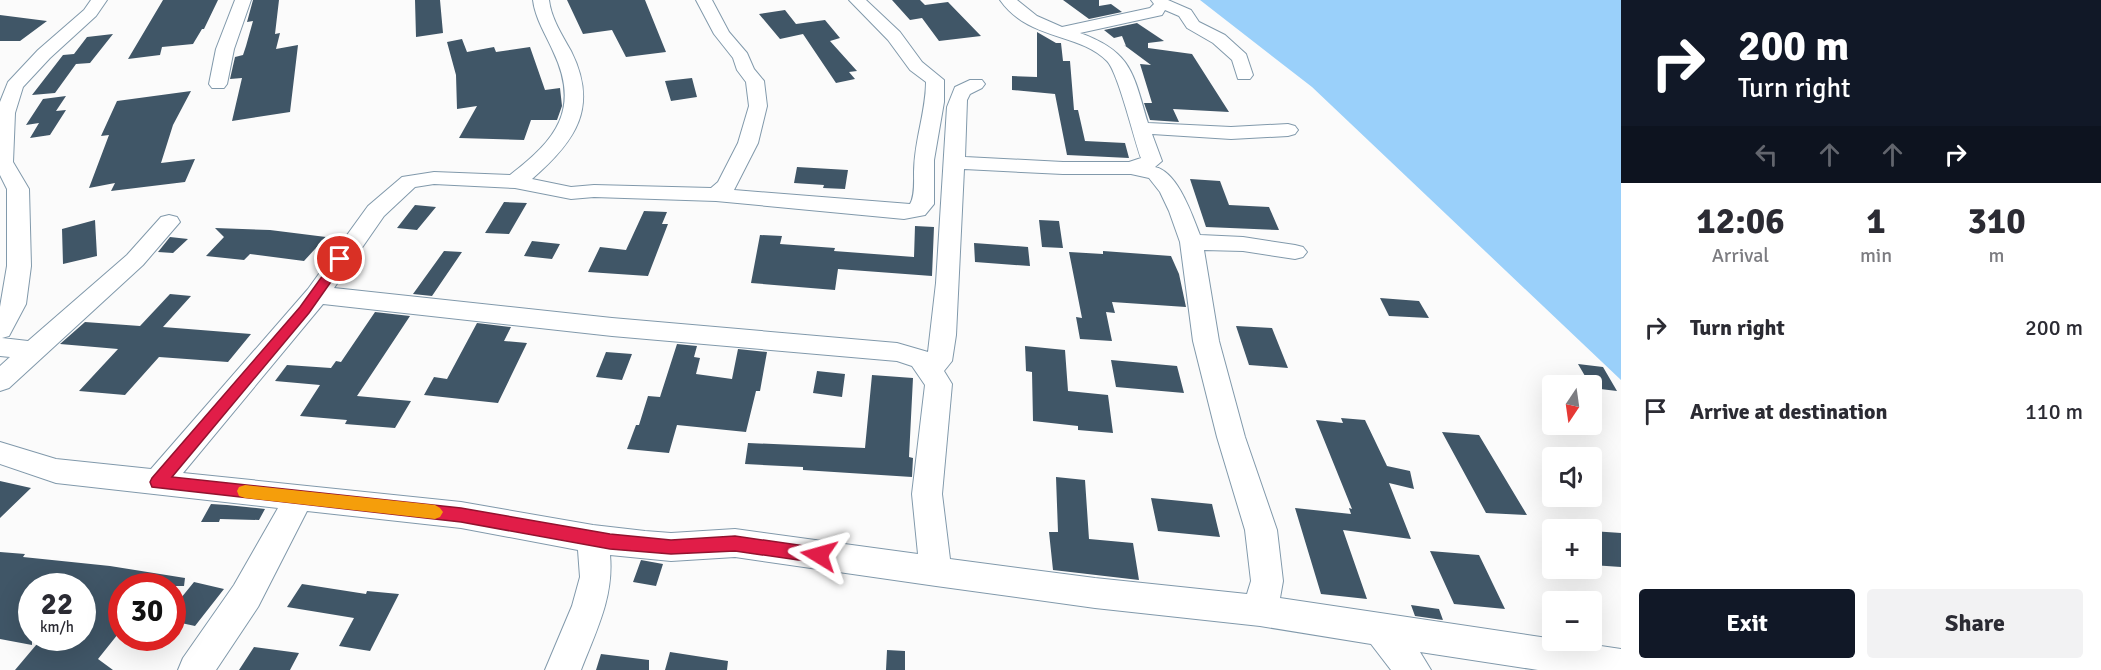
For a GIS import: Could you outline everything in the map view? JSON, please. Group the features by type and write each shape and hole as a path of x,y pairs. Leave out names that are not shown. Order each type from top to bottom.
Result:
{"street":[{"path":"0,330 14,304 20,267 9,194 1,162 6,136 6,113 14,86 44,54 90,13 99,0"},
{"path":"218,84 225,49 243,0"},
{"path":"515,182 534,168 563,135 571,119 574,102 575,87 570,66 547,20 541,0"},
{"path":"704,0 722,34 741,57 746,70 755,81 758,106 748,143 727,186 716,195"},
{"path":"158,482 317,295 352,242 376,211 409,181 434,178 515,182 571,193 594,191 716,195 904,212 917,210 923,204 924,160 935,102 935,80 916,66 894,36 857,0"},
{"path":"1008,0 1014,8 1059,33 1096,46 1116,58 1154,167 1180,211 1191,242 1206,341 1231,437 1261,530 1267,581 1260,611"},
{"path":"1059,33 1159,5 1185,13 1194,25 1219,39 1240,58 1244,75"},
{"path":"930,369 939,361 945,334 950,281 955,123 960,93 976,84"},
{"path":"1140,128 1230,133 1288,130"},
{"path":"952,162 1064,168 1154,167"},
{"path":"0,381 135,260 169,222"},
{"path":"1191,242 1243,244 1295,252"},
{"path":"317,295 612,327 897,352 921,359 939,384 927,494 936,572"},
{"path":"0,347 33,351"},
{"path":"0,453 56,471 461,515 593,539 671,547 735,543 1095,593 1260,611 1621,666"},
{"path":"196,670 246,596 299,497"},
{"path":"563,670 589,606 596,577 593,539"},
{"path":"1382,631 1413,670"}],"shaded area":[{"path":"1200,0 1621,0 1621,380 1312,87"}],"building":[{"path":"163,0 218,0 204,29 193,44 162,47 160,55 128,59"},
{"path":"253,0 279,0 275,34 280,33 276,49 298,45 290,112 232,121 242,78 230,79 235,57 243,55 246,46 253,21 247,22"},
{"path":"415,0 440,0 443,33 416,37"},
{"path":"567,0 645,0 666,52 626,57 612,30 583,34"},
{"path":"892,0 920,0 925,5 948,2 981,36 939,41 922,18 910,20"},
{"path":"1063,0 1099,0 1099,6 1111,4 1122,12 1089,19"},
{"path":"785,10 796,24 825,20 840,38 830,41 857,71 849,72 855,79 836,83 803,34 780,39 759,14"},
{"path":"0,15 47,21 20,41 0,41"},
{"path":"1137,23 1164,41 1148,43 1148,48 1192,54 1229,112 1173,109 1179,122 1150,120 1144,103 1152,103 1140,64 1151,65 1124,45 1126,46 1122,36 1114,38 1104,30"},
{"path":"1037,32 1056,43 1061,43 1063,61 1070,61 1074,110 1078,110 1085,141 1125,143 1129,158 1067,155 1055,94 1012,90 1012,76 1037,77"},
{"path":"113,34 90,63 76,64 55,93 32,95 63,55 74,54 87,37"},
{"path":"462,39 467,52 494,47 496,52 530,47 545,90 560,88 562,106 557,120 531,120 524,140 459,138 477,106 457,109 456,75 447,42"},
{"path":"692,78 697,97 671,101 665,81"},
{"path":"191,91 173,125 161,163 195,159 185,182 111,191 115,183 89,188 109,135 101,136 117,101"},
{"path":"66,96 56,111 66,110 50,135 30,138 39,123 26,125 43,99"},
{"path":"797,167 848,170 845,189 794,183"},
{"path":"1190,179 1220,181 1229,205 1269,207 1279,230 1206,227"},
{"path":"504,202 527,203 509,234 485,233"},
{"path":"415,205 436,207 417,230 397,228"},
{"path":"644,211 667,212 662,224 668,224 648,276 588,272 600,247 626,250"},
{"path":"95,220 97,256 63,264 62,229"},
{"path":"1039,220 1059,221 1063,248 1042,247"},
{"path":"915,226 934,227 932,276 838,269 835,290 751,283 760,235 782,236 780,244 914,257"},
{"path":"215,228 270,230 326,237 304,261 250,254 244,260 206,256 224,237"},
{"path":"170,237 188,239 173,253 158,252"},
{"path":"532,241 560,244 552,259 524,256"},
{"path":"974,243 1028,247 1030,266 975,262"},
{"path":"444,251 462,252 432,296 413,294"},
{"path":"1103,251 1171,256 1179,274 1186,307 1112,302 1115,313 1106,312 1112,341 1080,339 1076,317 1082,318 1069,252 1103,254"},
{"path":"170,294 191,296 163,327 251,334 228,362 159,357 125,395 79,391 118,349 60,344 85,322 140,326"},
{"path":"1380,298 1419,301 1429,318 1389,316"},
{"path":"375,312 410,316 357,396 411,401 395,428 345,424 347,420 300,416 320,385 275,381 287,365 331,368 336,361 341,362"},
{"path":"477,323 511,327 504,341 527,343 498,403 424,395 434,377 447,379"},
{"path":"1236,326 1272,328 1288,368 1249,365"},
{"path":"677,344 697,346 694,357 700,358 696,374 732,379 738,349 767,352 760,391 756,391 746,432 677,425 669,453 627,449 636,425 639,425 648,396 660,397"},
{"path":"1025,346 1065,350 1068,391 1108,395 1113,433 1078,430 1078,426 1033,421 1032,372 1026,371"},
{"path":"606,352 632,354 622,380 596,377"},
{"path":"1111,360 1177,366 1184,393 1116,387"},
{"path":"1578,364 1603,367 1617,391 1602,389 1602,375 1584,375"},
{"path":"817,371 845,374 842,397 813,393"},
{"path":"872,375 913,378 909,457 913,458 912,477 745,464 748,443 865,448"},
{"path":"1341,418 1365,420 1387,466 1410,471 1414,489 1389,483 1411,539 1343,530 1367,599 1321,594 1295,508 1351,514 1349,508 1352,509 1316,420 1343,423"},
{"path":"1442,432 1479,435 1527,515 1486,513"},
{"path":"1056,477 1085,480 1089,539 1133,543 1139,580 1053,570 1049,532 1058,532"},
{"path":"0,481 31,488 0,518"},
{"path":"1151,498 1212,504 1220,537 1158,531"},
{"path":"211,504 265,509 259,520 220,519 219,522 201,522"},
{"path":"1602,532 1621,533 1621,567 1602,566"},
{"path":"1430,551 1479,555 1505,609 1454,604"},
{"path":"0,552 25,554 23,557 154,573 108,573 108,646 98,659 113,670 15,670 31,651 96,651 96,573 18,573 18,642 0,639"},
{"path":"641,560 663,564 656,586 633,582"},
{"path":"194,582 224,589 195,626 186,624 186,592"},
{"path":"302,584 366,594 367,591 399,594 370,651 339,646 354,618 287,607"},
{"path":"1411,605 1439,609 1443,620 1415,616"},
{"path":"254,647 299,653 290,670 239,670"},
{"path":"887,650 905,651 905,670 886,670"},
{"path":"670,652 728,661 727,670 665,670"},
{"path":"601,654 649,660 649,670 596,670"}],"slow traffic":[{"path":"245,491 435,512"}],"route":[{"path":"340,259 317,295 158,482 461,515 593,539 645,545 671,547 735,543 819,555"}]}
